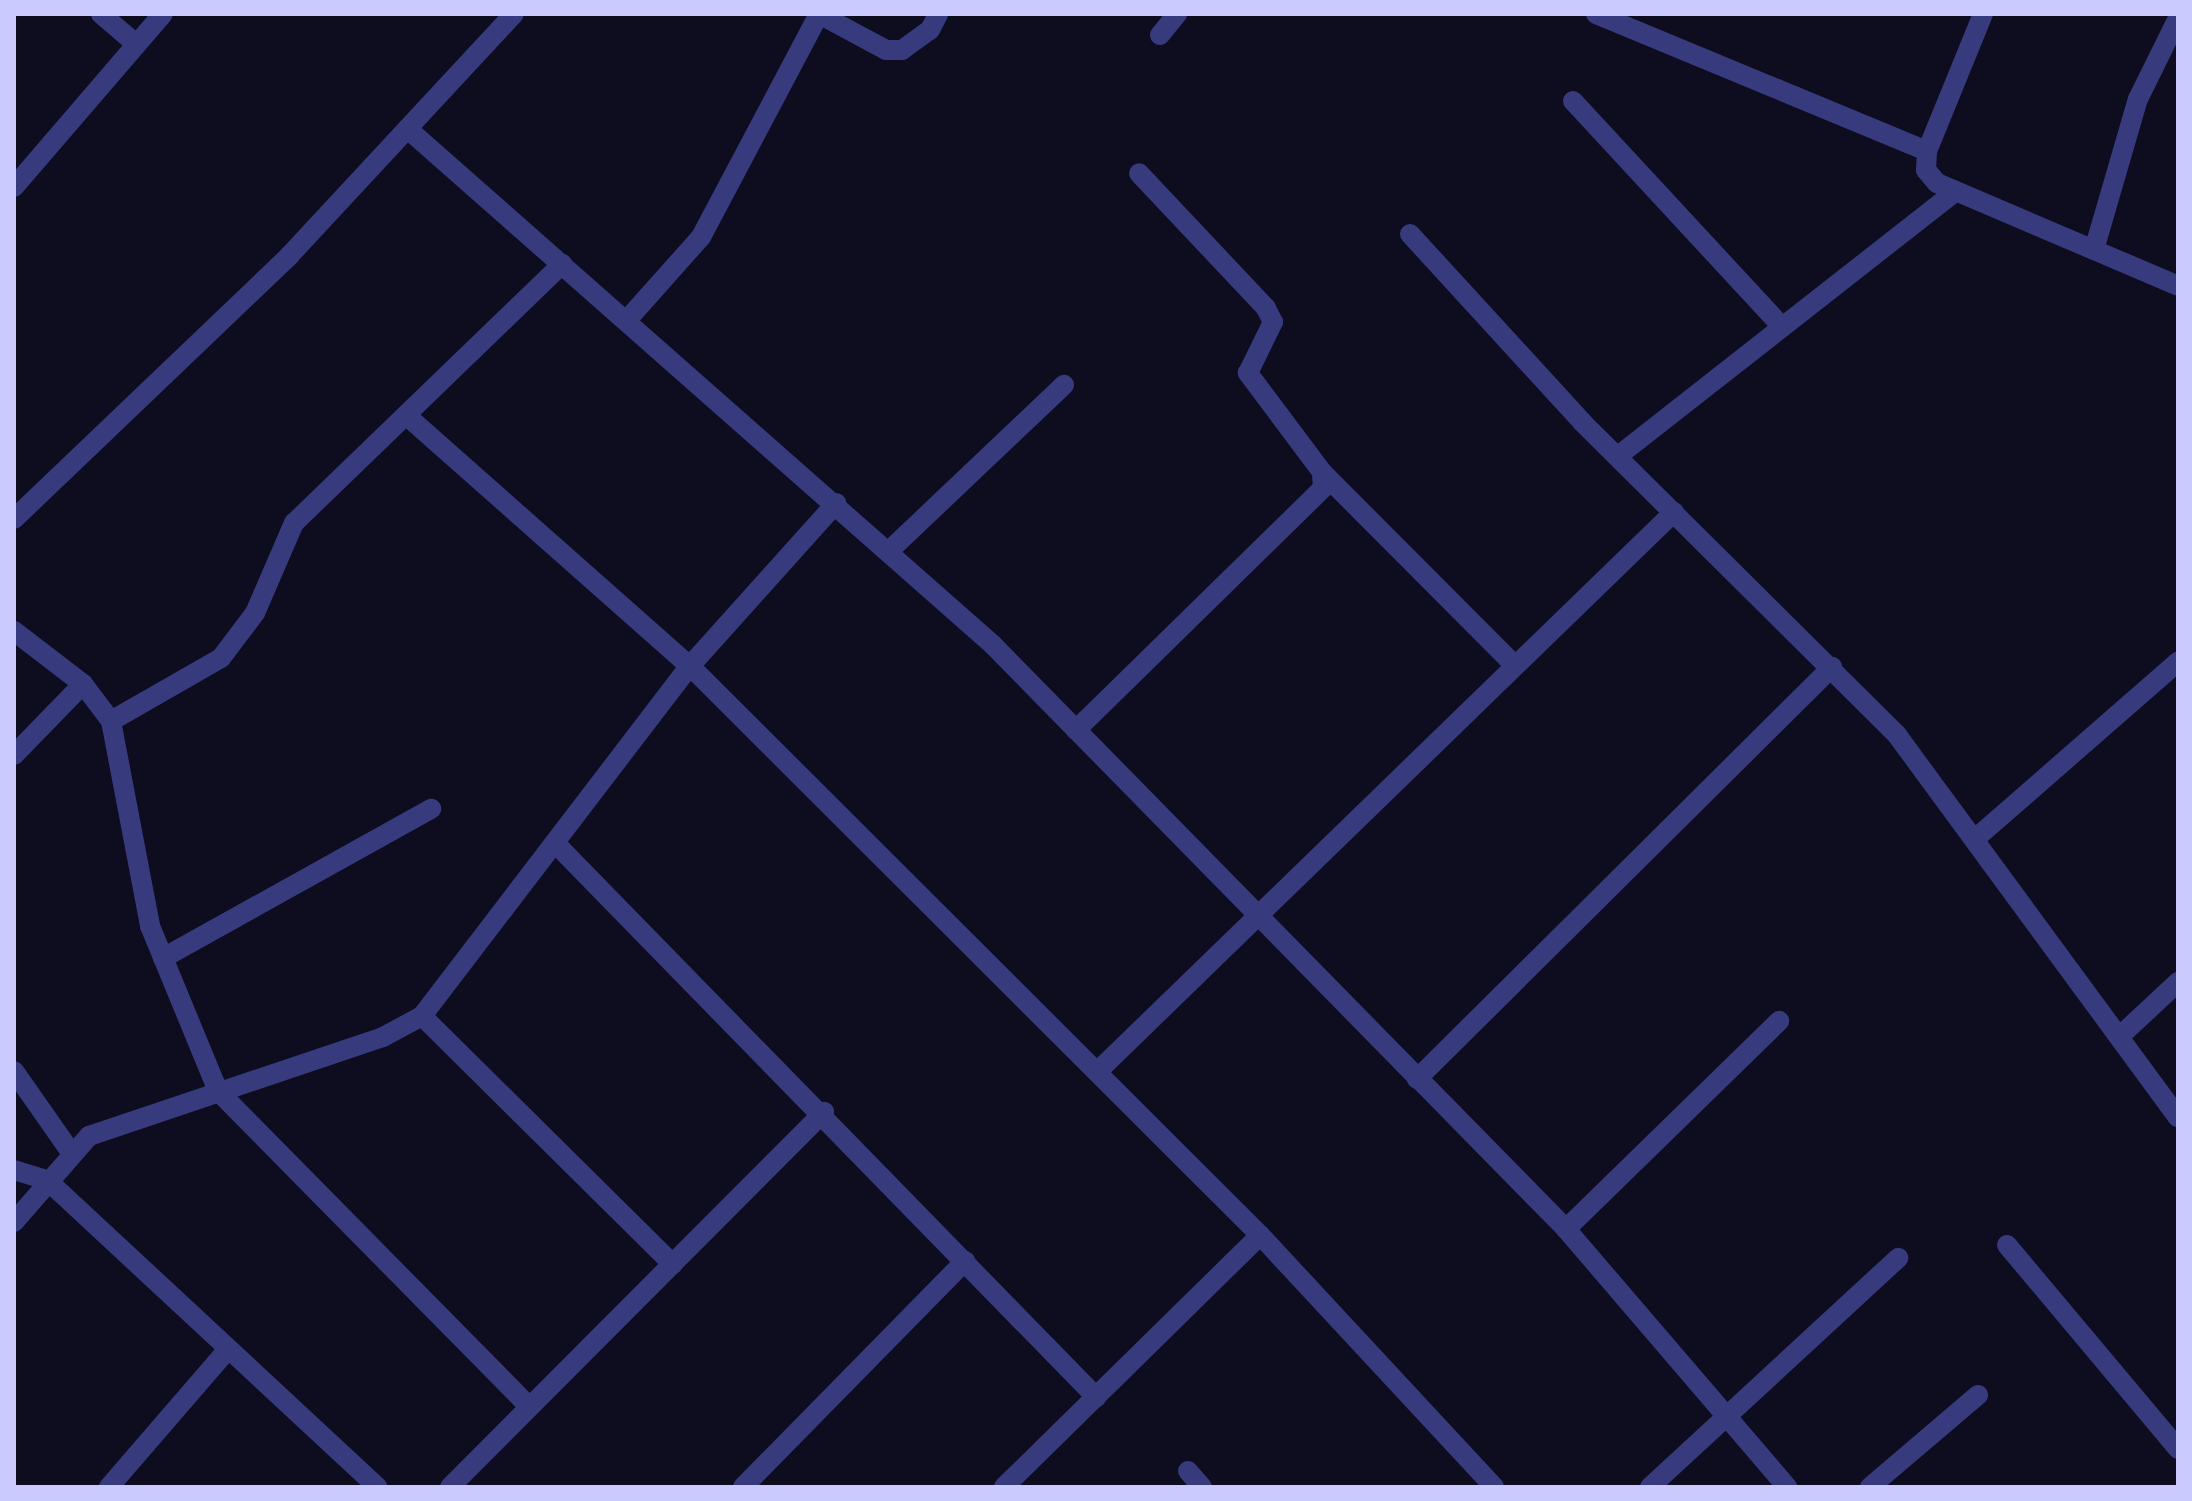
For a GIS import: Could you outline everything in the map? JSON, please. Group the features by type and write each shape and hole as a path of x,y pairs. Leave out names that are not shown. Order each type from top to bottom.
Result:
{"street":[{"path":"101,14 136,44"},
{"path":"14,187 163,14"},
{"path":"14,519 410,131 514,14"},
{"path":"627,320 701,237 819,14 886,50 902,50 930,30 938,14"},
{"path":"1160,35 1177,14"},
{"path":"1596,14 1927,151"},
{"path":"1983,14 1927,151 1926,170 1956,191 2178,286"},
{"path":"2094,250 2138,99 2178,18"},
{"path":"1573,101 1782,327"},
{"path":"410,131 890,550 1076,730 1566,1229 1787,1487"},
{"path":"1139,173 1266,308 1273,322 1248,373 1322,472 1514,665"},
{"path":"1618,456 1956,191"},
{"path":"1410,234 1618,456 1897,735 1976,838 2178,1117"},
{"path":"111,721 221,658 255,613 294,523 562,264"},
{"path":"890,550 1064,385"},
{"path":"407,416 690,666 1260,1235 1494,1487"},
{"path":"1076,730 1313,503 1322,472"},
{"path":"14,1222 70,1151 114,1124 383,1037 422,1016 557,845 690,666 836,503"},
{"path":"1097,1072 1256,914 1674,512"},
{"path":"14,631 83,684 111,721 138,880 163,958 218,1091 529,1406"},
{"path":"1976,838 2178,662"},
{"path":"1417,1079 1832,667"},
{"path":"14,755 83,684"},
{"path":"163,958 431,809"},
{"path":"557,845 824,1112 1096,1397"},
{"path":"2119,1037 2178,982"},
{"path":"422,1016 673,1264"},
{"path":"1566,1229 1779,1021"},
{"path":"14,1071 70,1151"},
{"path":"450,1487 824,1112"},
{"path":"14,1170 47,1180 377,1487"},
{"path":"1004,1487 1260,1235"},
{"path":"2007,1245 2178,1449"},
{"path":"1650,1487 1898,1258"},
{"path":"743,1487 965,1261"},
{"path":"109,1487 228,1349"},
{"path":"1870,1487 1978,1395"},
{"path":"1188,1471 1202,1487"}]}
